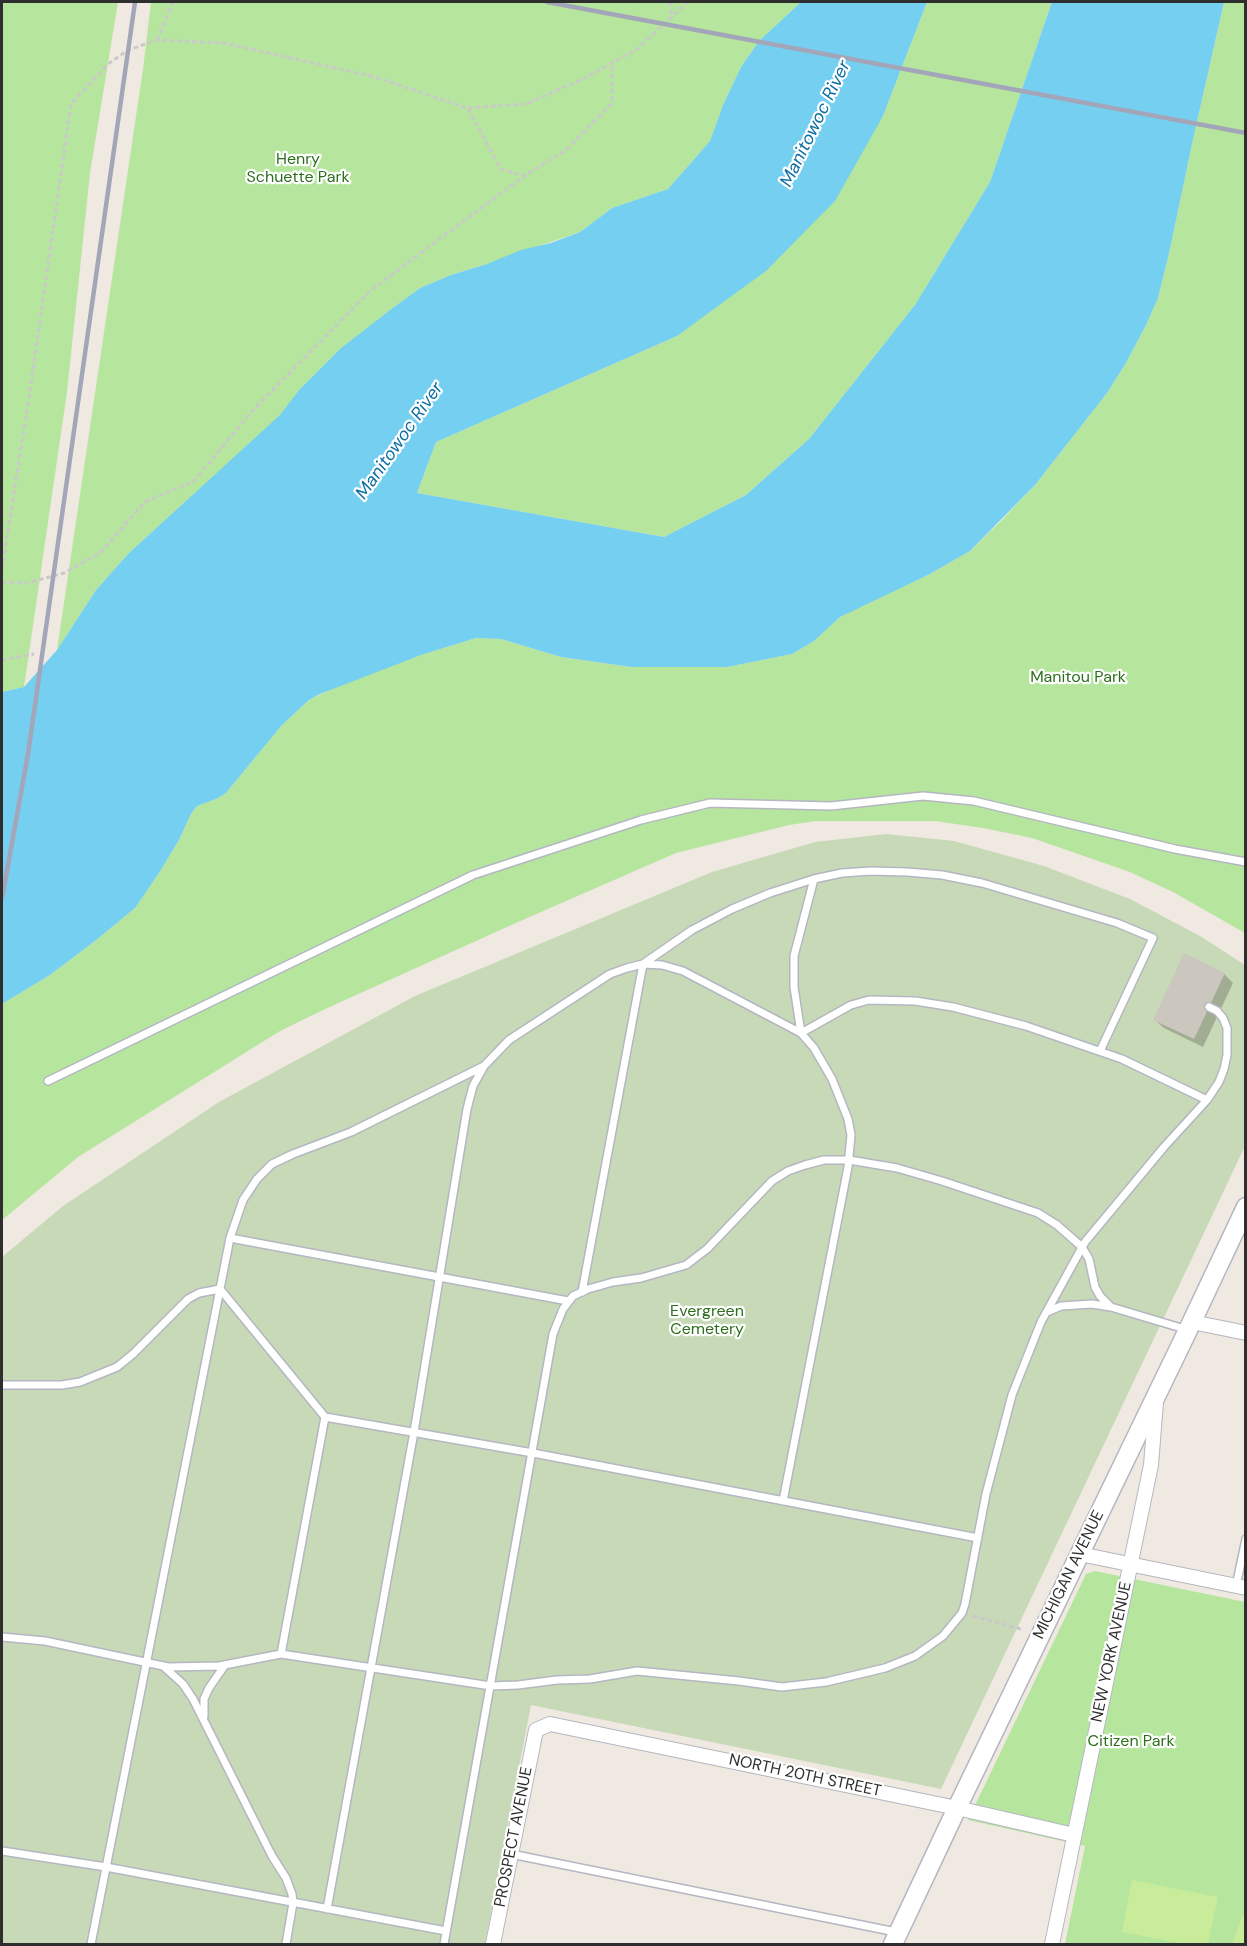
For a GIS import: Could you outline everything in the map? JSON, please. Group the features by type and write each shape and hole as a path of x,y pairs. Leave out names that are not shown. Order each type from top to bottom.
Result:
{"street":[{"name":"MICHIGAN AVENUE","path":"896,1938 1190,1326 1245,1206"},
{"path":"1190,1326 1245,1333"},
{"name":"NEW YORK AVENUE","path":"1052,1944 1151,1465 1157,1393"},
{"path":"1080,1554 1241,1587"},
{"name":"NORTH 20TH STREET","path":"536,1730 550,1724 957,1808 1074,1835"},
{"name":"PROSPECT AVENUE","path":"493,1944 536,1730"}],"lane":[{"path":"48,1081 473,875 641,820 710,803 831,806 923,796 974,801 1175,849 1245,862"},
{"path":"327,1909 414,1432 467,1109 473,1086 484,1066 509,1040 610,974 643,964 692,930 732,909 770,892 814,879 842,873 871,871 942,875 982,883 1074,909 1153,938 1100,1051"},
{"path":"801,1033 793,971 794,956 814,879"},
{"path":"643,964 662,965 683,971 801,1033 823,1062 841,1099 851,1135 849,1160 783,1501"},
{"path":"582,1292 643,964"},
{"path":"801,1033 851,1005 869,1000 898,1000 953,1007 993,1016 1100,1051 1150,1071 1207,1100"},
{"path":"2,1638 45,1641 162,1666 188,1668 225,1665 281,1654 490,1686 590,1679 637,1671 782,1687 826,1682 885,1668 915,1656 943,1636 962,1613 986,1494 1012,1395 1026,1357 1047,1312 1082,1247 1103,1218 1164,1146 1207,1100 1224,1069 1228,1042 1227,1028 1217,1011 1209,1007"},
{"path":"91,1944 230,1238 243,1200 257,1179 272,1164 351,1132 484,1066"},
{"path":"444,1944 553,1334 568,1301 573,1296 613,1282 663,1273 686,1265 707,1249 772,1180 788,1171 814,1162 849,1160 897,1168 942,1180 1038,1213 1057,1225 1082,1247 1089,1259 1095,1287 1111,1307"},
{"path":"230,1238 568,1301"},
{"path":"2,1385 62,1385 80,1382 117,1367 188,1299 199,1293 220,1289"},
{"path":"220,1289 326,1417 532,1453 978,1538"},
{"path":"1047,1312 1061,1306 1078,1303 1092,1304 1190,1326"},
{"path":"281,1654 326,1417"},
{"path":"1241,1587 1245,1539"},
{"path":"205,1722 204,1700 209,1688 225,1665"},
{"path":"162,1666 183,1684 205,1722 272,1856 286,1878 293,1903 286,1944"},
{"path":"2,1851 106,1867 446,1931"},
{"path":"511,1854 896,1938"}],"path":[{"path":"157,40 173,2"},
{"path":"670,2 672,17"},
{"path":"2,569 71,104 108,64 128,50 157,40 224,43 375,77 467,108 526,104 585,78 637,49 688,2"},
{"path":"2,582 27,583 64,573 100,553 144,502 194,481 252,411 371,290 524,176 566,150 612,103 612,63"},
{"path":"467,108 501,169 524,176"},
{"path":"2,660 34,654"},
{"path":"962,1613 1020,1629"}],"green space":[{"path":"2,2 118,2 90,173 67,392 24,687 2,692"},
{"name":"Henry Schuette Park","path":"151,2 801,2 759,41 741,67 723,105 710,141 668,189 612,208 580,232 451,275 420,288 390,310 341,348 299,390 281,415 129,553 96,590 57,650 143,69"},
{"path":"927,2 1052,2 990,182 915,305 809,439 746,495 664,537 417,493 436,442 677,336 883,116"},
{"name":"Manitou Park","path":"1224,2 1245,2 1245,933 1173,892 1130,872 1032,838 935,821 816,821 789,825 676,853 527,918 280,1031 78,1157 2,1220 2,1004 50,975 135,908 159,873 197,806 226,793 282,725 309,700 349,681 476,638 501,639 561,657 631,667 727,667 792,654 814,641 840,617 928,575 970,551 1001,521 1035,485 1107,393 1126,363 1158,298"},
{"name":"Evergreen Cemetery","path":"886,834 954,841 1044,866 1130,899 1200,936 1245,965 1245,1146 941,1789 531,1705 485,1944 2,1944 2,1257 63,1206 219,1102 415,996 712,872 815,842"},
{"name":"Citizen Park","path":"1095,1571 1245,1602 1245,1944 1065,1944 1085,1846 968,1820 1086,1574"},
{"path":"1132,1880 1218,1897 1208,1944 1184,1944 1122,1932"},
{"path":"1245,1911 1245,1944 1232,1944 1241,1920"}],"water":[{"name":"Manitowoc River","path":"801,2 927,2 883,116 835,201 766,271 677,336 436,442 417,493 664,537 746,495 809,439 915,305 990,182 1052,2 1224,2 1158,298 1126,363 1107,393 1035,485 970,551 928,575 840,617 814,641 792,654 727,667 631,667 561,657 501,639 476,638 421,655 320,694 309,700 282,725 226,793 197,806 159,873 135,908 50,975 2,1004 2,692 24,687 57,650 96,590 129,553 280,415 299,390 341,348 390,310 420,288 521,250 551,243 580,232 612,208 668,189 710,141 723,105 741,67 759,41"}],"building":[{"path":"1184,953 1225,973 1194,1039 1153,1020"}],"railway":[{"path":"2,898 28,754 135,2"},
{"path":"547,2 1246,133"}]}
